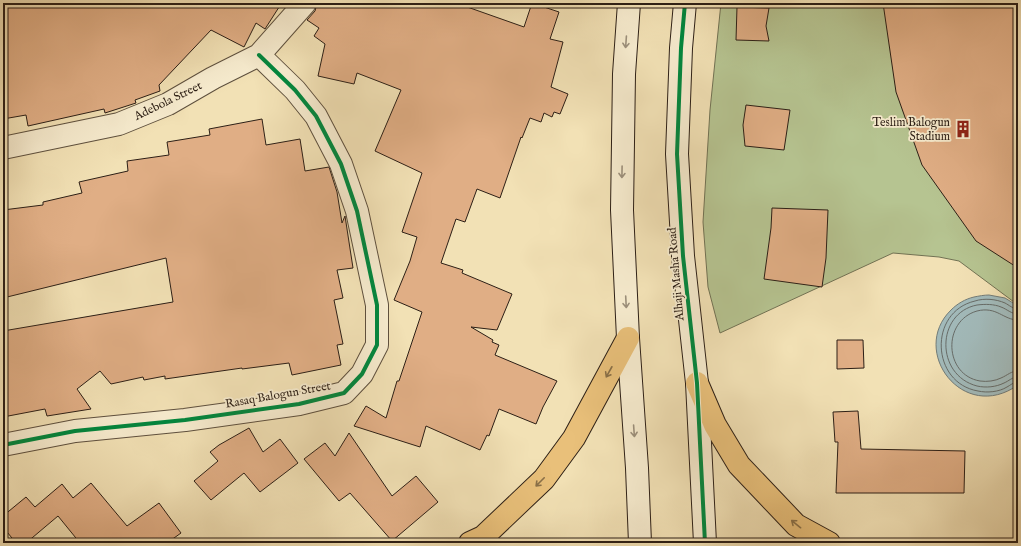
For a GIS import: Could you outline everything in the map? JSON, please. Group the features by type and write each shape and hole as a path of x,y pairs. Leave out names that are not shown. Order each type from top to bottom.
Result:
{"main road":[{"path":"470,543 483,537 544,479 574,438 628,338"},
{"path":"697,383 715,425 739,465 796,525 829,543"}],"street":[{"name":"Adebola Street","path":"3,148 119,124 168,104 213,78 259,55 305,3"},
{"path":"629,3 624,74 622,210 640,543"},
{"name":"Alhaji Masha Road","path":"685,3 681,48 677,154 683,256 697,383 705,543"},
{"name":"Rasaq Balogun Street","path":"3,445 75,431 185,420 299,404 344,393 362,374 377,345 377,305 357,211 341,164 316,116 295,90 259,55"}],"green space":[{"path":"721,3 1018,3 1018,305 959,261 939,257 893,253 720,333 708,287 703,222 710,110"}],"water":[{"path":"989,295 1005,298 1018,306 1018,385 998,395 978,396 962,389 948,378 939,362 936,344 940,327 953,308 967,299"}],"building":[{"path":"3,3 288,3 285,7 281,4 265,29 256,23 244,47 211,30 159,85 160,91 135,100 136,103 105,113 104,109 28,126 26,115 3,119"},
{"path":"317,3 456,3 524,27 532,3 559,12 550,39 563,42 551,87 568,94 560,114 554,112 552,117 544,113 541,122 530,118 522,138 521,137 500,198 477,189 465,222 456,219 441,263 463,270 462,273 512,294 497,330 471,327 493,340 492,342 499,345 495,355 557,381 536,424 499,409 489,436 487,435 480,450 426,426 420,447 354,426 366,406 386,418 397,381 399,381 422,312 394,300 410,261 417,237 402,232 422,173 375,151 401,90 357,73 354,84 318,76 325,44 314,36 319,28 307,20 315,11"},
{"name":"Teslim Balogun Stadium","path":"883,3 1018,3 1018,268 976,241 922,165 896,92"},
{"path":"737,7 769,8 766,26 769,41 736,40"},
{"path":"746,105 790,110 784,150 745,146 743,125"},
{"path":"262,119 266,145 300,139 305,171 329,167 337,192 342,223 345,216 353,268 337,270 343,298 334,300 343,344 337,345 341,365 292,375 289,363 165,379 165,376 144,380 143,377 111,384 100,371 77,389 91,409 47,416 45,409 3,417 3,331 173,302 166,258 3,298 3,210 43,205 43,202 82,193 79,182 128,171 127,161 169,155 167,142 210,135 209,129"},
{"path":"772,208 828,210 826,258 822,287 764,279 771,228"},
{"path":"837,340 863,340 864,368 837,369"},
{"path":"858,411 861,449 965,451 964,493 836,493 838,442 835,442 833,412"},
{"path":"249,428 263,452 280,439 298,463 260,492 244,473 211,500 194,481 218,461 210,452 219,445"},
{"path":"349,433 392,496 416,476 438,502 392,541 350,493 339,501 304,459 325,443 335,456"},
{"path":"91,483 127,526 159,503 181,533 167,543 80,543 58,516 26,543 16,543 3,527 3,516 26,497 35,507 62,484 73,498"}],"cycle path":[{"path":"685,3 681,48 677,154 683,256 697,383 705,543"},
{"path":"3,445 75,431 185,420 299,404 344,393 362,374 377,345 377,305 357,211 341,164 316,116 295,90 259,55"}],"place":[{"name":"Teslim Balogun Stadium","path":"963,129"}]}
